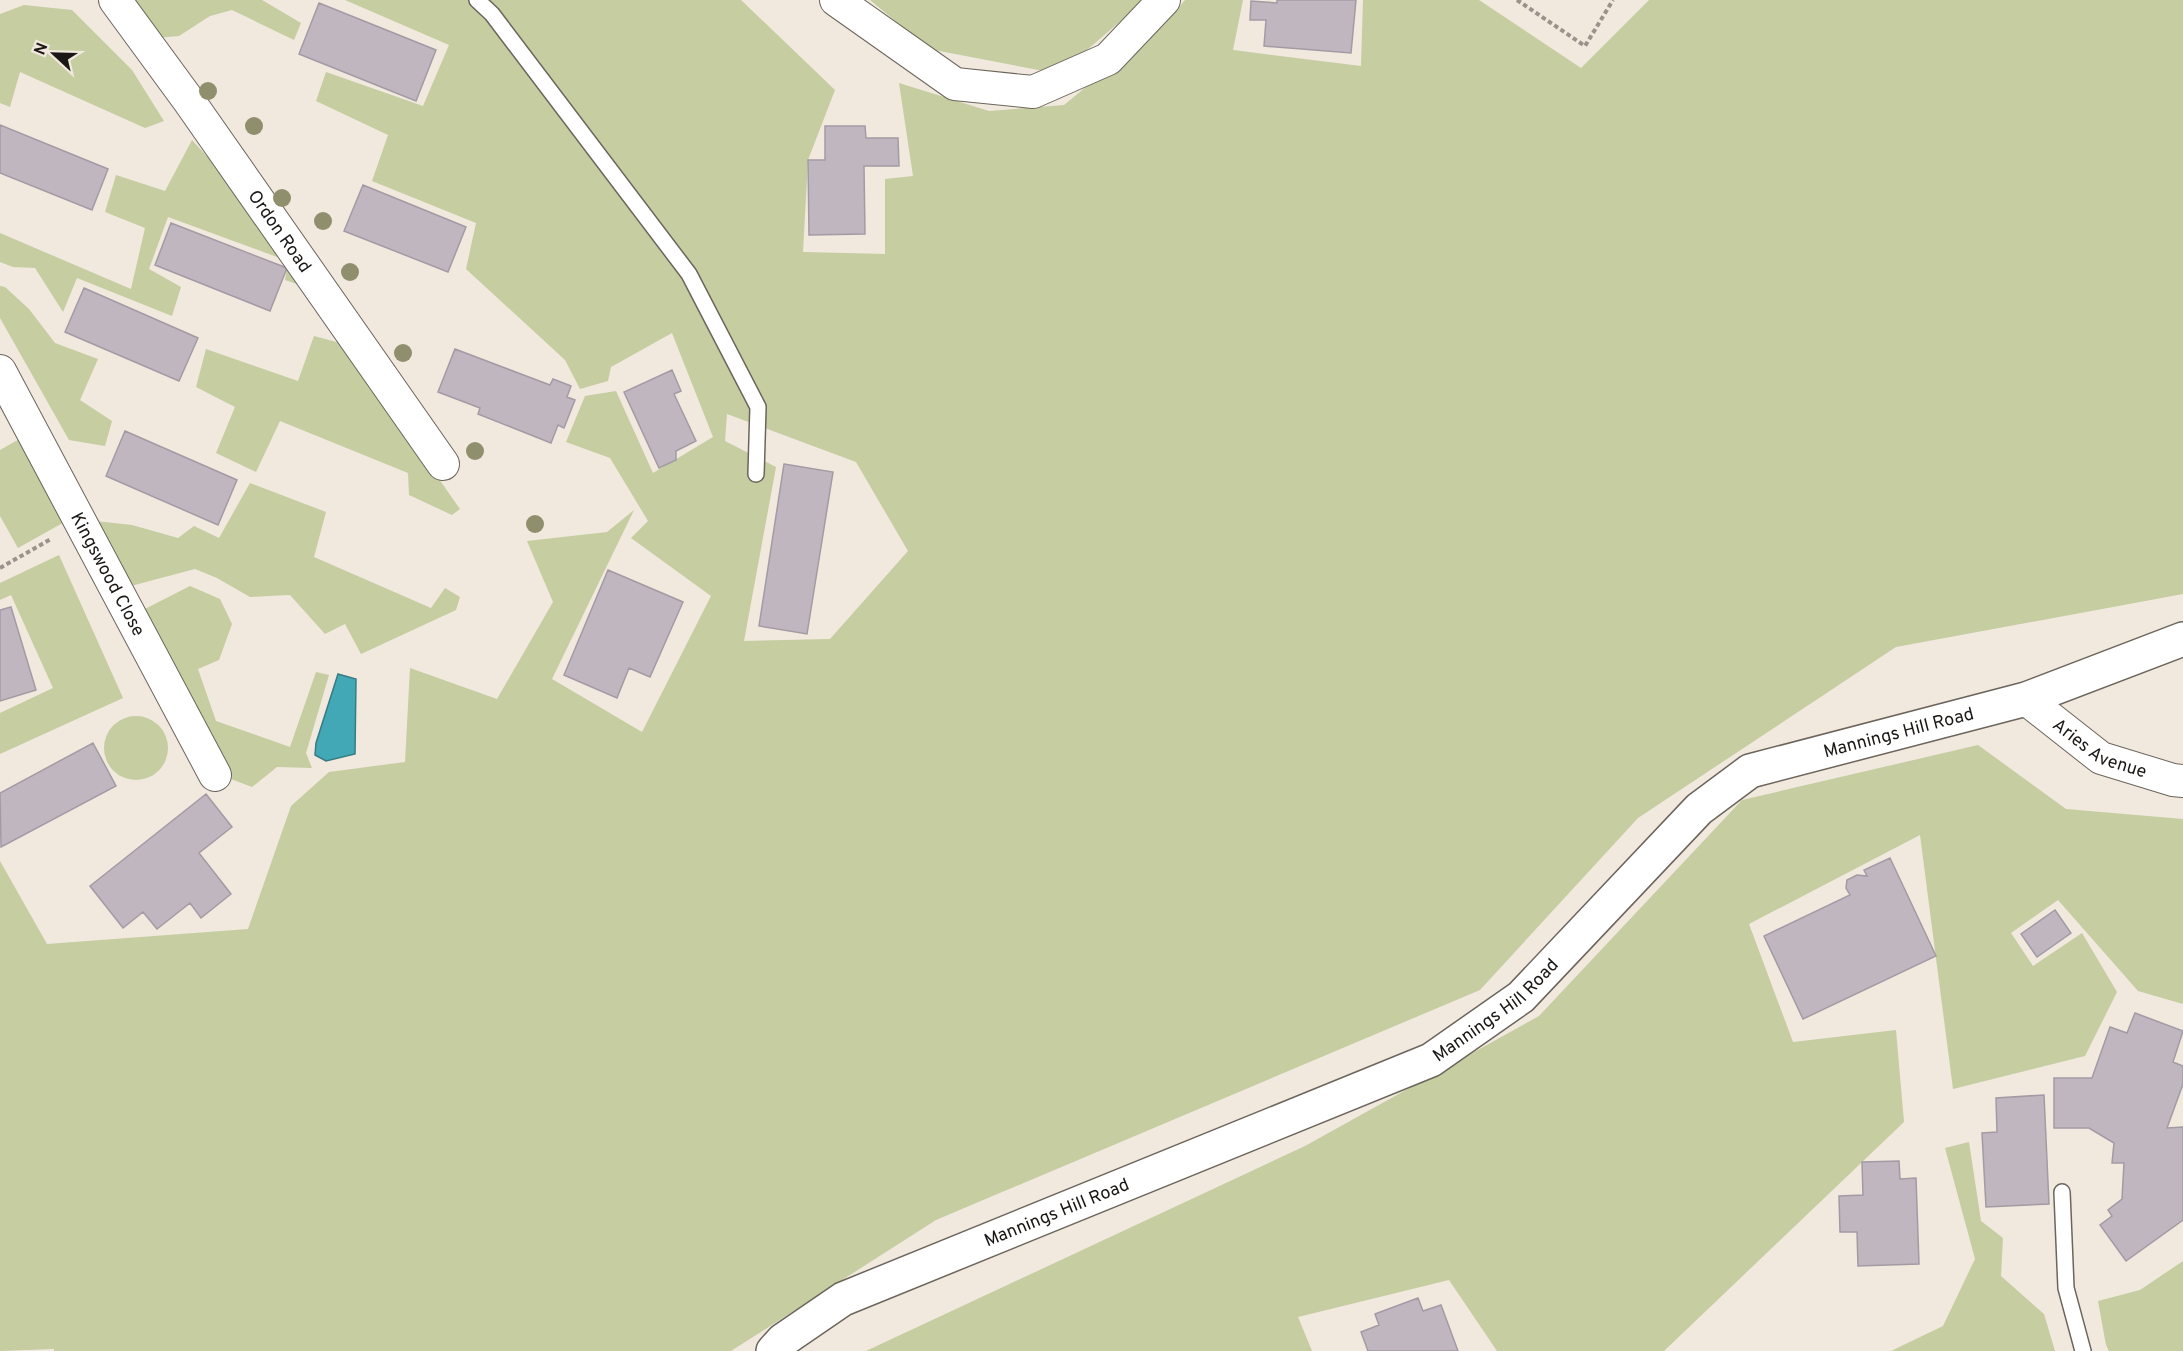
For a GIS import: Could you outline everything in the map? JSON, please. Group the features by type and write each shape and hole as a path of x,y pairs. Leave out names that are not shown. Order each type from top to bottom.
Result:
{"main road":[{"name":"Mannings Hill Road","path":"773,1351 783,1340 843,1299 1431,1060 1521,997 1699,809 1750,771 2026,699 2183,639"}],"street":[{"name":"Ordon Road","path":"116,0 443,464"},
{"path":"836,0 955,84 1033,92 1108,58 1164,0"},
{"name":"Kingswood Close","path":"0,371 215,775"},
{"name":"Aries Avenue","path":"2026,699 2101,758 2183,781"}],"lane":[{"path":"477,0 492,14 689,274 758,407 756,474"},
{"path":"2062,1192 2066,1288 2083,1351"}],"path":[{"path":"1517,0 1585,46 1613,0"},
{"path":"0,568 80,522"}],"green space":[{"path":"134,0 262,0 301,23 294,40 232,10 210,16 179,36 156,38"},
{"path":"345,0 741,0 835,90 808,160 803,252 885,254 885,179 913,176 899,83 989,111 1064,105 1171,17 1185,0 1243,0 1233,50 1361,66 1363,0 1479,0 1581,68 1649,0 2183,0 2183,594 1896,647 1638,818 1480,990 936,1220 731,1351 54,1351 54,1349 0,1351 0,861 47,944 248,929 291,806 329,772 405,762 410,668 497,699 553,602 527,541 607,532 634,510 552,679 642,732 711,596 631,538 648,521 610,458 566,442 585,396 616,391 653,473 713,437 672,333 611,367 608,381 580,389 565,360 466,269 476,223 372,181 388,135 316,101 326,72 423,106 449,45","holes":["727,414 856,462 908,551 830,639 744,641 776,467 725,441"]},
{"path":"870,0 1145,0 1059,74 929,49"},
{"path":"24,5 72,10 132,70 164,121 145,128 20,72 10,107 0,103 0,14"},
{"path":"192,140 289,246 309,288 285,280 288,261 168,217 149,269 181,287 172,316 77,278 63,312 35,268 13,267 0,262 0,233 131,289 145,228 105,212 116,175 165,191"},
{"path":"0,286 5,287 29,309 55,343 98,359 80,400 112,421 105,446 69,440 0,318"},
{"path":"314,336 344,344 460,509 452,515 409,495 408,473 280,421 256,472 216,453 235,407 196,387 206,349 298,381"},
{"path":"23,437 68,520 18,548 0,516 0,450"},
{"path":"250,483 326,512 314,557 431,608 445,588 460,597 456,610 361,654 345,624 325,634 290,595 250,597 217,578 195,569 127,587 95,521 132,525 178,538 194,526 219,538"},
{"path":"59,555 123,698 0,754 0,713 53,688 11,595 0,600 0,583"},
{"path":"190,586 220,599 232,624 219,660 198,669 216,721 290,747 316,672 329,675 306,753 312,768 277,767 252,787 231,779 141,611"},
{"path":"136,716 159,725 168,748 159,771 136,780 113,771 104,748 113,725"},
{"path":"1978,745 2066,809 2183,819 2183,1004 2138,991 2058,900 2011,933 2033,966 2082,933 2117,992 2085,1056 1953,1089 1920,835 1749,924 1793,1042 1896,1030 1904,1122 1664,1351 1497,1351 1449,1280 1298,1317 1312,1351 866,1351 1305,1146 1539,1016 1742,800"},
{"path":"1969,1142 1981,1221 2003,1238 2001,1276 2044,1314 2055,1351 1891,1351 1943,1326 1975,1259 1945,1148"},
{"path":"2183,1261 2183,1351 2109,1351 2098,1301 2140,1290"}],"water":[{"path":"338,674 356,679 355,754 326,761 315,755 316,743"}],"building":[{"path":"1277,0 1356,0 1351,53 1264,46 1266,20 1250,20 1251,1 1277,3"},
{"path":"319,3 436,50 416,101 299,54"},
{"path":"0,125 108,169 92,210 0,173"},
{"path":"825,126 865,126 866,138 898,138 899,166 864,166 865,234 809,235 808,160 825,160"},
{"path":"363,185 466,227 448,272 344,231"},
{"path":"171,223 287,268 270,311 155,265"},
{"path":"84,288 198,338 179,381 65,332"},
{"path":"455,349 550,385 553,379 571,386 567,397 575,400 564,428 558,425 551,443 478,414 480,408 438,392"},
{"path":"672,370 681,391 674,394 696,441 676,451 676,460 659,468 624,392"},
{"path":"125,431 237,480 218,525 106,476"},
{"path":"784,464 833,472 807,634 759,626"},
{"path":"608,570 683,602 650,677 629,668 617,698 564,675"},
{"path":"11,607 36,690 0,701 0,610"},
{"path":"93,743 116,786 1,847 0,793"},
{"path":"206,794 232,827 199,853 231,894 201,918 190,903 157,929 143,912 123,928 90,886"},
{"path":"1890,858 1936,956 1803,1019 1764,936 1850,895 1846,888 1847,880 1857,875 1867,876 1864,870"},
{"path":"2055,910 2071,933 2037,957 2021,934"},
{"path":"2135,1013 2183,1031 2173,1062 2183,1066 2183,1084 2167,1128 2183,1127 2183,1220 2126,1261 2100,1225 2112,1216 2108,1210 2122,1199 2124,1163 2112,1163 2114,1143 2089,1128 2054,1128 2054,1078 2092,1078 2110,1027 2127,1033"},
{"path":"2044,1095 2049,1204 1986,1207 1982,1133 1997,1132 1996,1098"},
{"path":"1899,1161 1900,1179 1916,1178 1919,1264 1858,1266 1857,1232 1840,1232 1839,1196 1863,1195 1862,1162"},
{"path":"1418,1298 1423,1311 1441,1305 1458,1351 1368,1351 1361,1332 1379,1325 1375,1314"}]}
